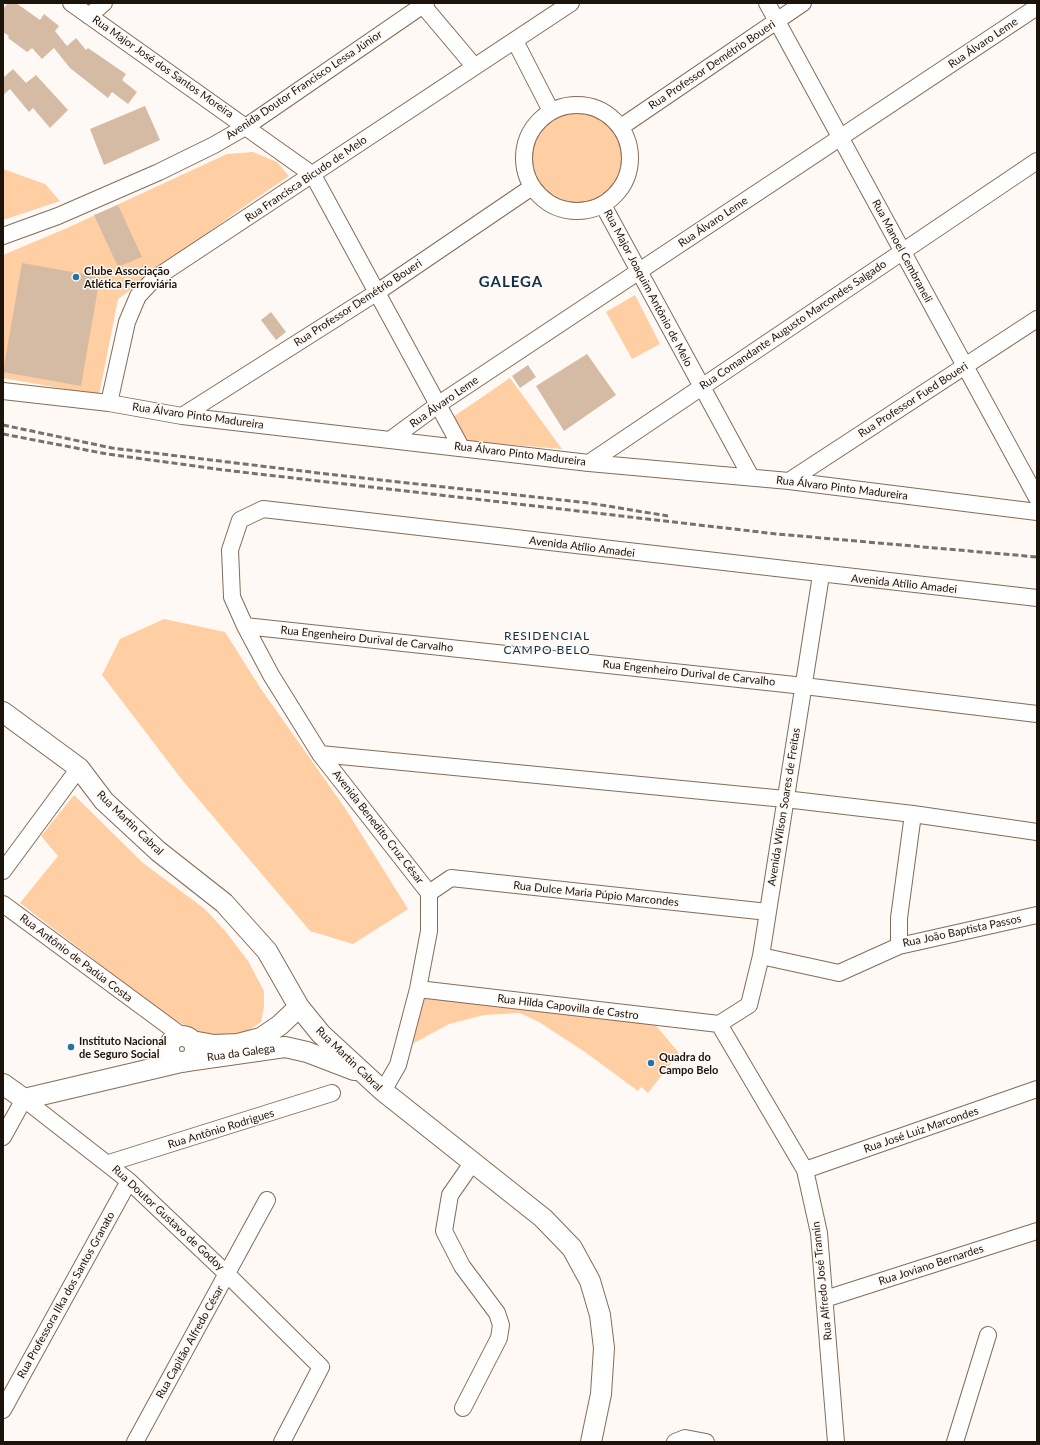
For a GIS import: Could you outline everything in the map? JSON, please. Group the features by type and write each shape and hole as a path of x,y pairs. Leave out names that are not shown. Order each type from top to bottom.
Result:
{"main road":[{"name":"Rua Martin Cabral","path":"3,712 79,768 104,801 158,851 224,904 267,951 299,1007 321,1034 363,1074 543,1218 572,1248 590,1280 600,1314 604,1348 600,1394 592,1442"},
{"name":"Rua da Galega","path":"24,1099 142,1071 180,1049 238,1044 261,1038 299,1007"},
{"path":"280,1024 279,1034 285,1047"},
{"path":"307,1052 321,1034"},
{"name":"Rua da Galega","path":"180,1049 285,1047 307,1052 363,1074"},
{"name":"Rua Doutor Gustavo de Godoy","path":"3,1084 24,1099"}],"street":[{"name":"Rua Major José dos Santos Moreira","path":"71,3 247,126 313,175"},
{"path":"89,16 104,3"},
{"name":"Rua Francisca Bicudo de Melo","path":"109,404 127,322 138,296 154,279 571,3"},
{"name":"Rua Manoel Cembraneli","path":"767,3 964,367 1037,498"},
{"name":"Rua Professor Demétrio Boueri","path":"621,127 803,3"},
{"path":"423,4 474,66"},
{"name":"Avenida Doutor Francisco Lessa Júnior","path":"3,236 58,216 159,172 247,126 423,4"},
{"name":"Rua Álvaro Leme","path":"390,440 439,404 1037,6"},
{"path":"514,41 551,111"},
{"path":"569,104 589,105 607,113 621,127 630,148 630,170 620,190 603,205 584,211 564,210 546,201 532,187 524,167 525,145 534,125 551,111 569,104"},
{"name":"Rua Comandante Augusto Marcondes Salgado","path":"589,463 1037,161"},
{"path":"313,175 376,293 462,447"},
{"name":"Rua Professor Demétrio Boueri","path":"182,416 376,293 532,187"},
{"name":"Rua Major Joaquim Antônio de Melo","path":"603,205 751,477"},
{"name":"Rua Professor Fued Boueri","path":"789,481 1037,319"},
{"name":"Rua Álvaro Pinto Madureira","path":"3,391 109,404 182,416 462,447 589,463 789,481 1037,512"},
{"name":"Avenida Atílio Amadei","path":"245,626 232,597 230,550 240,520 262,509 821,575 1037,598"},
{"name":"Avenida Wilson Soares de Freitas","path":"719,1024 749,1005 761,956 821,575"},
{"name":"Rua Engenheiro Durival de Carvalho","path":"245,626 804,686 1037,714"},
{"name":"Avenida Benedito Cruz César","path":"245,626 271,675 320,754 429,892 429,931 418,989 398,1065 383,1091"},
{"path":"320,754 785,799 913,814 1037,832"},
{"path":"3,870 79,768"},
{"name":"Rua João Baptista Passos","path":"913,814 899,918 899,946 1037,915"},
{"name":"Rua Dulce Maria Púpio Marcondes","path":"429,892 451,878 768,912"},
{"name":"Rua Antônio de Padúa Costa","path":"3,904 149,1012 180,1049"},
{"path":"761,956 839,973 899,946"},
{"name":"Rua Hilda Capovilla de Castro","path":"418,989 719,1024"},
{"name":"Rua Alfredo José Trannin","path":"719,1024 804,1170 819,1233 836,1442"},
{"name":"Rua José Luiz Marcondes","path":"804,1170 1037,1089"},
{"name":"Rua Antônio Rodrigues","path":"109,1164 332,1093"},
{"path":"3,1136 24,1099"},
{"name":"Rua Doutor Gustavo de Godoy","path":"24,1099 129,1181 227,1274 321,1367 282,1442"},
{"path":"463,1408 500,1338 501,1325 497,1313 462,1266 444,1230 450,1195 473,1162"},
{"name":"Rua Professora Ilka dos Santos Granato","path":"3,1410 129,1181"},
{"name":"Rua Capitão Alfredo César","path":"135,1442 267,1200"},
{"name":"Rua Joviano Bernardes","path":"825,1299 1037,1231"},
{"path":"955,1442 988,1335"},
{"path":"675,1442 685,1438 706,1442"}],"shaded area":[{"path":"566,109 596,112 628,149 621,180 604,198 574,205 547,192 529,168 537,127"},
{"name":"Clube Associação Atlética Ferroviária","path":"253,152 277,162 289,176 232,215 118,299 99,395 3,378 3,255 67,228 227,154"},
{"path":"3,169 45,184 60,201 3,220"},
{"path":"635,295 660,344 632,359 606,312"},
{"path":"510,378 562,449 467,441 453,417"},
{"path":"164,619 225,632 261,689 345,808 408,909 353,944 310,931 183,781 102,675 120,639"},
{"path":"74,795 143,863 205,909 226,932 248,961 264,991 264,1006 261,1022 248,1031 225,1036 205,1034 194,1031 165,1014 20,903 58,856 41,836"},
{"path":"421,995 653,1022 679,1053 648,1093 641,1087 638,1091 585,1052 539,1022 520,1013 484,1015 449,1024 410,1045"}],"building":[{"path":"8,3 16,3 40,20 44,14 59,26 55,31 67,46 76,38 86,50 88,48 126,74 122,80 137,92 128,104 112,92 108,98 70,68 54,48 42,59 32,48 27,52 8,38 9,36 3,32 3,9"},
{"path":"13,69 26,83 36,75 68,110 50,128 33,108 29,112 10,89 3,95 3,78"},
{"path":"145,106 160,140 104,165 90,129"},
{"path":"118,205 142,257 118,267 94,215"},
{"path":"22,263 100,277 81,386 3,372"},
{"path":"271,312 286,332 276,340 261,320"},
{"path":"587,354 616,395 564,431 536,386"},
{"path":"528,365 536,377 520,388 512,376"}],"railway":[{"path":"3,425 112,448 327,474 589,503 668,516"},
{"path":"3,434 107,454 224,470 777,534 1037,557"}],"place":[{"name":"Clube Associação Atlética Ferroviária","path":"76,277"},
{"name":"Instituto Nacional de Seguro Social","path":"71,1047"},
{"name":"Quadra do Campo Belo","path":"651,1063"}],"district":[{"name":"GALEGA","path":"511,282"},
{"name":"RESIDENCIAL CAMPO BELO","path":"547,643"}]}
